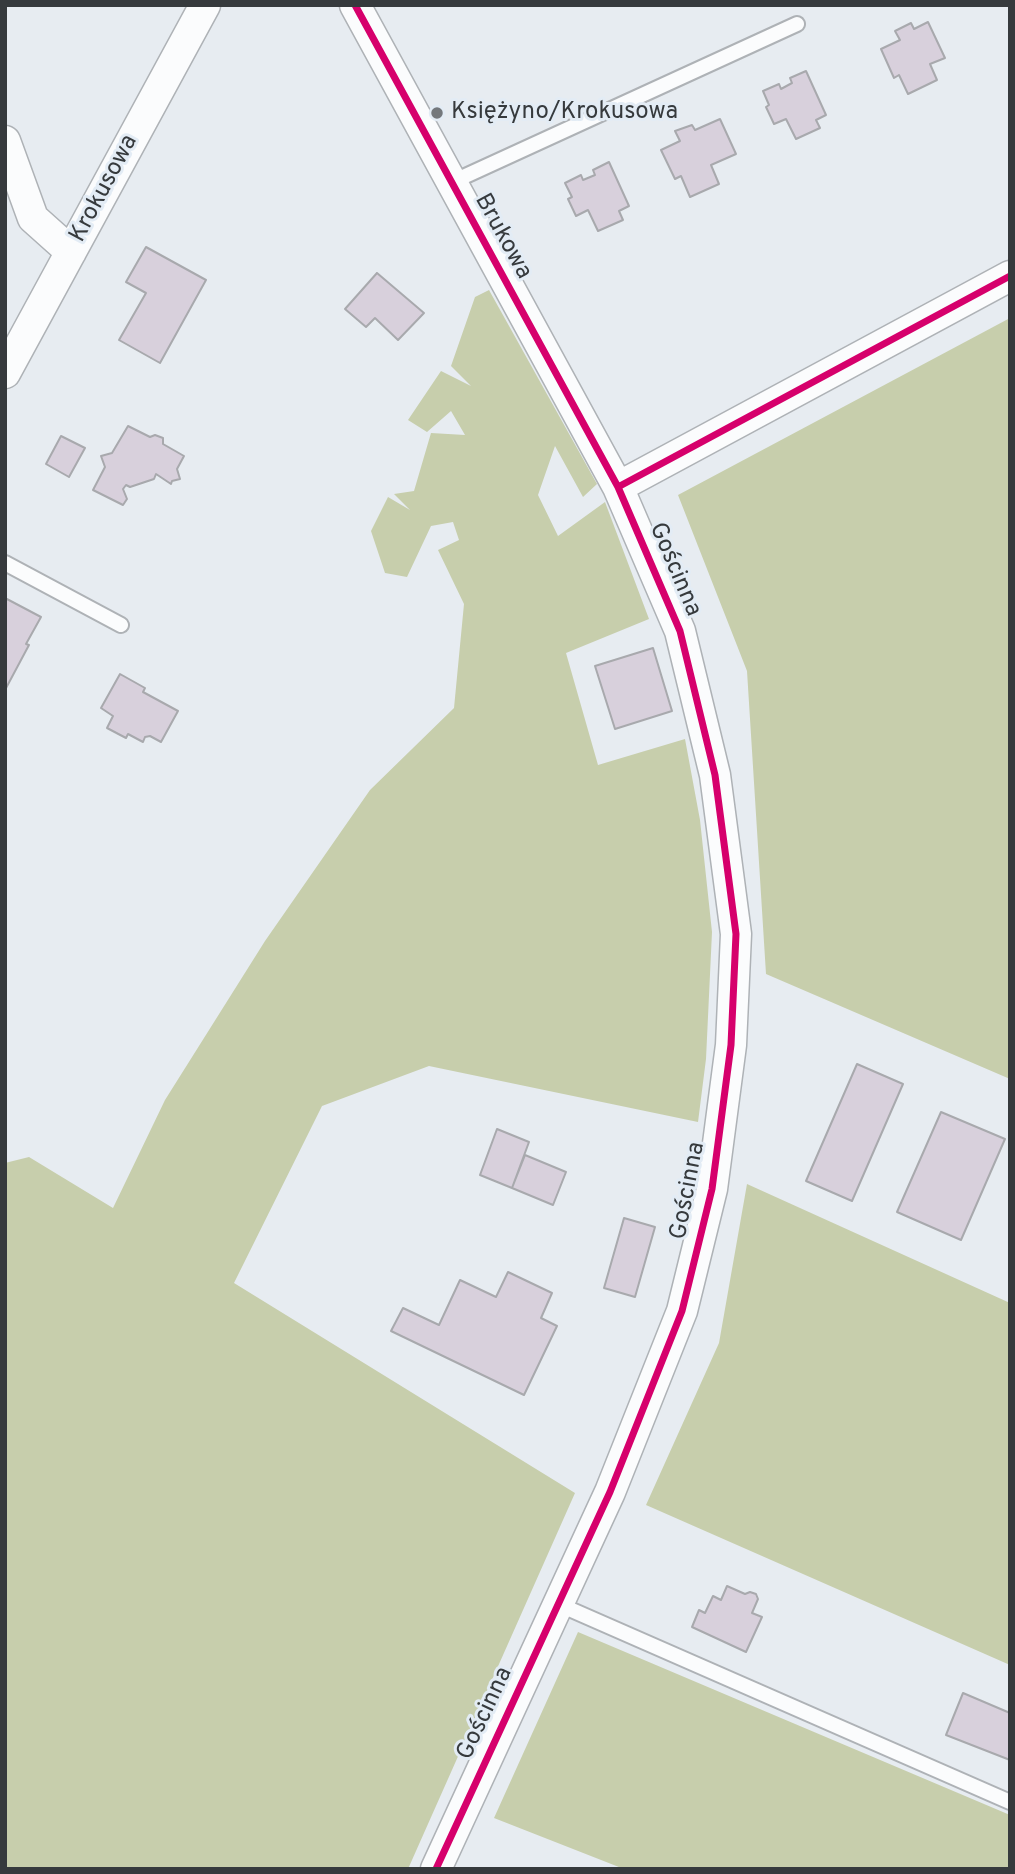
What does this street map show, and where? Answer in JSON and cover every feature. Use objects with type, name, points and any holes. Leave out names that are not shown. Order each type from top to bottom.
[{"type":"street","name":"Krokusowa","points":[[5,373],[205,5]]},
{"type":"street","name":"Brukowa","points":[[355,5],[618,487]]},
{"type":"street","points":[[5,141],[33,218],[71,251]]},
{"type":"street","points":[[618,487],[1010,276]]},
{"type":"street","name":"Gościnna","points":[[436,1869],[610,1492],[682,1311],[712,1189],[731,1045],[736,934],[715,775],[680,631],[618,487]]},
{"type":"lane","points":[[450,183],[797,24]]},
{"type":"lane","points":[[5,562],[121,625]]},
{"type":"lane","points":[[558,1604],[1010,1802]]},
{"type":"green space","points":[[489,290],[597,484],[583,497],[555,446],[538,495],[558,536],[605,502],[649,619],[566,653],[598,765],[685,739],[700,820],[712,932],[706,1059],[698,1122],[429,1066],[322,1106],[234,1283],[575,1493],[408,1869],[5,1869],[5,1163],[29,1157],[113,1208],[165,1100],[265,941],[370,790],[454,708],[464,604],[438,550],[459,540],[453,522],[431,526],[407,577],[385,573],[371,531],[388,497],[410,510],[394,494],[414,491],[431,433],[465,435],[451,411],[427,432],[408,420],[441,371],[471,386],[451,366],[475,297]]},
{"type":"green space","points":[[1010,318],[1010,1079],[766,974],[747,671],[678,495]]},
{"type":"green space","points":[[747,1184],[1010,1303],[1010,1665],[646,1505],[719,1343]]},
{"type":"green space","points":[[578,1632],[1010,1815],[1010,1869],[624,1869],[494,1818]]},
{"type":"building","points":[[928,22],[945,58],[930,64],[937,80],[908,94],[899,75],[894,78],[881,49],[900,40],[895,31],[911,23],[914,29]]},
{"type":"building","points":[[806,71],[826,115],[816,120],[820,128],[796,139],[786,119],[774,124],[766,107],[769,105],[763,91],[779,84],[781,89],[792,83],[790,78]]},
{"type":"building","points":[[720,119],[736,154],[711,165],[719,184],[690,197],[681,176],[675,179],[661,150],[680,141],[675,131],[692,125],[695,130]]},
{"type":"building","points":[[609,162],[629,206],[619,211],[623,220],[598,231],[588,210],[576,216],[568,199],[572,197],[565,183],[581,175],[583,180],[595,175],[593,170]]},
{"type":"building","points":[[146,247],[206,280],[160,363],[119,340],[146,293],[126,282]]},
{"type":"building","points":[[377,273],[424,313],[398,340],[375,318],[366,327],[345,309]]},
{"type":"building","points":[[128,426],[150,437],[155,435],[163,438],[163,444],[184,456],[177,469],[180,479],[172,481],[171,484],[156,474],[154,479],[130,487],[126,485],[123,489],[127,499],[123,505],[93,490],[105,467],[101,456],[112,453]]},
{"type":"building","points":[[61,436],[85,448],[69,477],[46,464]]},
{"type":"building","points":[[5,598],[41,617],[5,690]]},
{"type":"building","points":[[653,648],[672,711],[615,729],[595,666]]},
{"type":"building","points":[[120,674],[145,688],[143,692],[178,711],[161,742],[150,736],[145,737],[143,742],[128,734],[126,738],[107,728],[113,716],[101,708]]},
{"type":"building","points":[[857,1064],[903,1084],[852,1201],[806,1181]]},
{"type":"building","points":[[941,1112],[1005,1139],[961,1240],[897,1212]]},
{"type":"building","points":[[497,1129],[529,1142],[512,1188],[480,1175]]},
{"type":"building","points":[[525,1155],[566,1172],[553,1205],[512,1188]]},
{"type":"building","points":[[624,1218],[655,1227],[635,1297],[604,1288]]},
{"type":"building","points":[[508,1272],[552,1293],[541,1318],[557,1326],[524,1395],[391,1331],[403,1308],[439,1325],[460,1280],[496,1297]]},
{"type":"building","points":[[727,1586],[745,1594],[756,1594],[758,1599],[752,1613],[762,1617],[746,1652],[692,1627],[699,1610],[705,1613],[713,1596],[721,1600]]},
{"type":"building","points":[[963,1693],[1010,1713],[1010,1760],[946,1735]]},
{"type":"cycle path","points":[[355,5],[618,487],[680,631],[715,775],[736,934],[731,1045],[712,1189],[682,1311],[610,1492],[436,1869]]},
{"type":"cycle path","points":[[618,487],[1010,276]]},
{"type":"place","name":"Księżyno/Krokusowa","points":[[437,113]]}]
